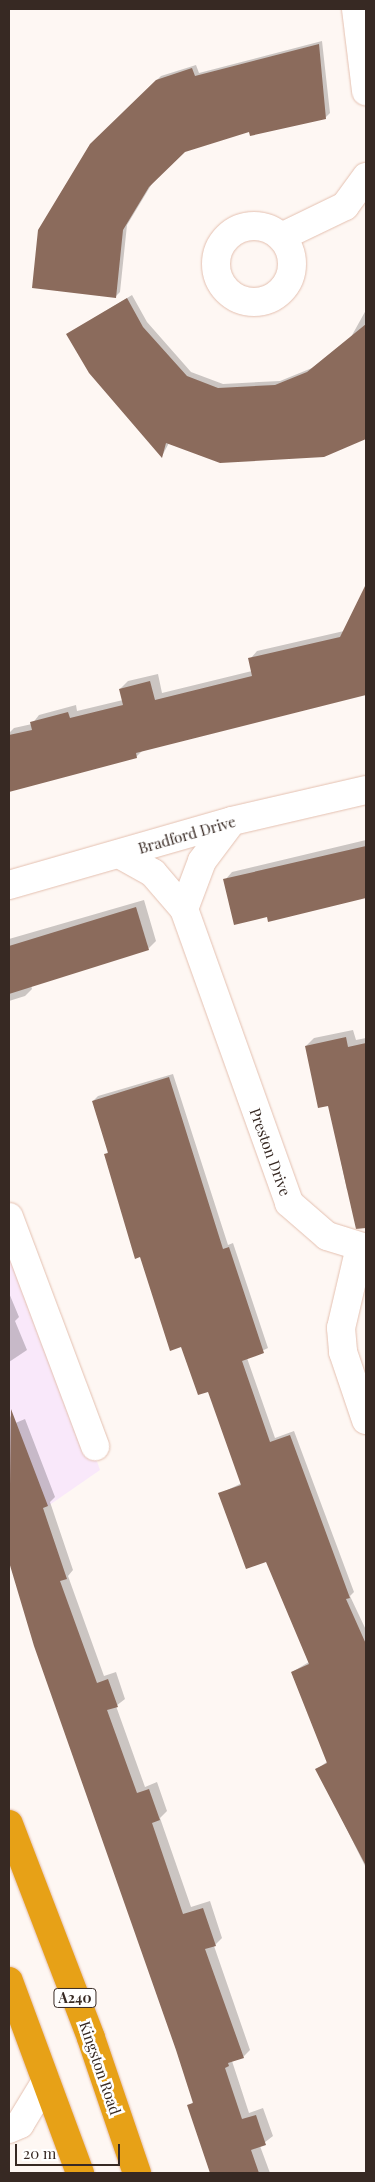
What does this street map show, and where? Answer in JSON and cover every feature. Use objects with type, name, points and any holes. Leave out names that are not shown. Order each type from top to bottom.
[{"type":"highway","name":"Kingston Road","points":[[9,1824],[90,2038],[137,2173]]},
{"type":"highway","points":[[9,1981],[80,2173]]},
{"type":"street","points":[[356,9],[366,91]]},
{"type":"street","points":[[281,238],[345,206],[366,177]]},
{"type":"street","name":"Bradford Drive","points":[[9,885],[232,821],[366,790]]},
{"type":"street","points":[[184,909],[202,861],[232,821]]},
{"type":"street","name":"Preston Drive","points":[[120,854],[153,873],[184,909],[289,1203],[327,1236],[363,1247],[341,1328],[343,1352],[366,1420]]},
{"type":"street","points":[[9,1217],[95,1446]]},
{"type":"street","points":[[9,2129],[20,2124],[46,2081]]},
{"type":"shaded area","points":[[9,1210],[100,1470],[48,1506],[9,1520]]},
{"type":"building","points":[[319,44],[326,119],[250,136],[249,132],[185,152],[149,187],[123,230],[116,298],[32,288],[38,230],[90,144],[156,80],[192,68],[195,76]]},
{"type":"building","points":[[127,298],[143,327],[187,376],[218,388],[275,385],[307,372],[366,324],[366,439],[324,457],[220,463],[166,443],[162,458],[89,373],[66,334]]},
{"type":"building","points":[[366,584],[366,695],[136,753],[137,758],[9,792],[9,735],[32,730],[30,722],[68,712],[70,718],[123,705],[119,689],[150,681],[155,700],[252,676],[248,658],[340,637]]},
{"type":"building","points":[[366,846],[366,898],[268,922],[267,917],[234,925],[223,879]]},
{"type":"building","points":[[136,907],[149,950],[9,994],[9,946]]},
{"type":"building","points":[[346,1037],[348,1047],[366,1043],[366,1228],[356,1229],[328,1106],[318,1108],[305,1046]]},
{"type":"building","points":[[169,1077],[223,1249],[229,1247],[264,1353],[242,1361],[270,1442],[290,1435],[350,1598],[346,1599],[366,1644],[366,1866],[315,1769],[327,1763],[291,1672],[309,1664],[266,1562],[246,1569],[218,1493],[241,1485],[208,1392],[198,1395],[181,1347],[170,1351],[140,1257],[135,1259],[104,1154],[108,1153],[92,1101]]},
{"type":"building","points":[[11,1409],[48,1506],[43,1508],[67,1579],[60,1581],[97,1683],[108,1679],[118,1707],[107,1710],[137,1793],[149,1789],[160,1820],[152,1823],[183,1914],[203,1908],[216,1946],[205,1949],[244,2058],[228,2063],[229,2066],[225,2068],[242,2119],[256,2115],[266,2145],[251,2150],[259,2173],[210,2173],[187,2105],[193,2103],[176,2050],[34,1646],[9,1562]]}]
